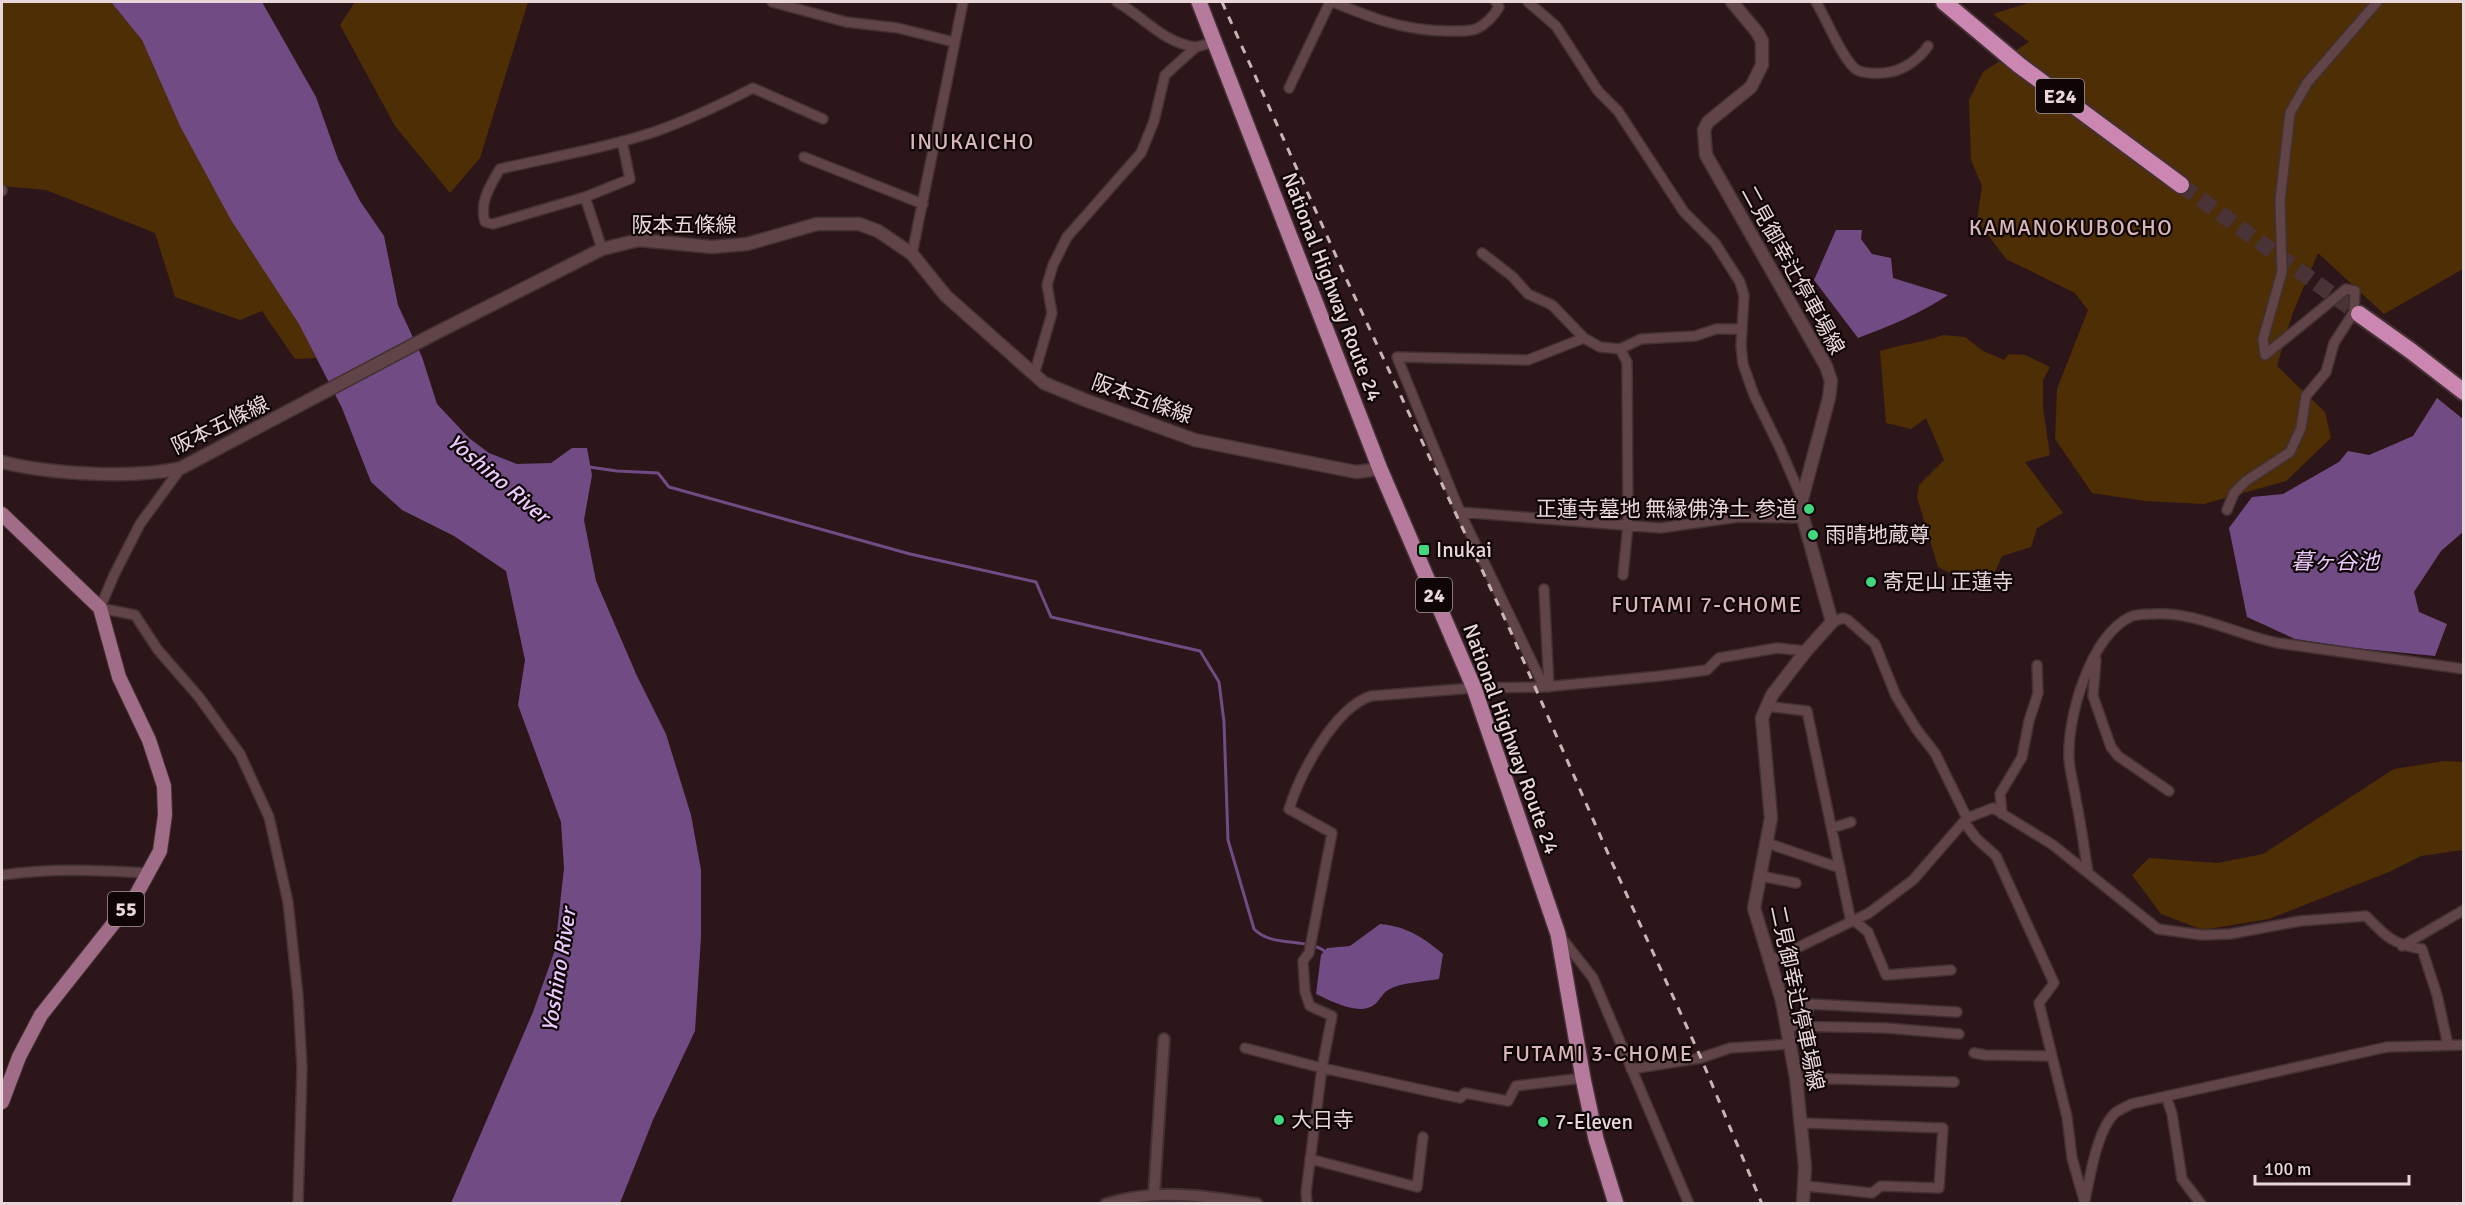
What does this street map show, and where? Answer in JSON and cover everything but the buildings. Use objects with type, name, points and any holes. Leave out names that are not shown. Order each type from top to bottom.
[{"type":"highway","name":"National Highway Route 24","points":[[1200,2],[1380,469],[1474,688],[1558,934],[1596,1139],[1616,1203]]},
{"type":"highway","name":"E24","points":[[1944,2],[2019,65],[2181,185]]},
{"type":"highway","points":[[2359,314],[2463,392]]},
{"type":"main road","name":"二見御幸辻停車場線","points":[[1732,2],[1762,41],[1762,65],[1751,87],[1708,122],[1704,130],[1706,154],[1826,366],[1831,381],[1820,438],[1802,499],[1803,518],[1832,622],[1806,651],[1766,706],[1762,728],[1771,818],[1754,908],[1770,961],[1796,1078],[1802,1123],[1806,1186],[1803,1203]]},
{"type":"main road","name":"阪本五條線","points":[[2,462],[65,472],[146,473],[181,468],[434,334],[602,249],[639,240],[712,247],[747,244],[817,224],[859,224],[878,231],[912,254],[946,296],[1044,383],[1195,440],[1356,472],[1380,469]]},
{"type":"main road","points":[[2,514],[100,608]]},
{"type":"main road","name":"55","points":[[2,1102],[19,1057],[41,1015],[136,895],[160,851],[165,815],[165,786],[149,740],[118,677],[100,608]]},
{"type":"street","points":[[772,2],[846,22],[898,28],[954,42]]},
{"type":"street","points":[[912,254],[963,2]]},
{"type":"street","points":[[1117,2],[1135,11],[1166,38],[1182,45],[1196,46],[1215,42]]},
{"type":"street","points":[[1289,88],[1331,2],[1379,21],[1424,31],[1467,31],[1478,28],[1493,16],[1499,7],[1496,2]]},
{"type":"street","points":[[1528,2],[1557,26],[1598,91],[1618,111],[1684,212],[1715,243],[1740,282],[1744,296],[1741,329],[1743,364],[1754,395],[1802,499]]},
{"type":"street","points":[[1816,2],[1827,18],[1846,59],[1857,70],[1881,74],[1898,71],[1923,53],[1928,46]]},
{"type":"street","points":[[2227,510],[2234,493],[2246,481],[2290,452],[2301,428],[2306,396],[2326,372],[2334,343],[2354,312],[2355,291],[2346,289],[2265,355],[2263,339],[2282,272],[2280,201],[2290,113],[2307,83],[2377,2]]},
{"type":"street","points":[[1034,375],[1052,313],[1047,285],[1053,265],[1067,237],[1141,153],[1154,121],[1165,75],[1196,46]]},
{"type":"street","points":[[622,141],[630,179],[585,197],[493,224],[485,222],[482,211],[486,194],[500,169],[622,141],[689,118],[753,88],[823,119]]},
{"type":"street","points":[[804,157],[923,204]]},
{"type":"street","points":[[585,197],[602,249]]},
{"type":"street","points":[[1482,254],[1513,276],[1528,294],[1552,305],[1584,338],[1600,347],[1620,349],[1641,339],[1695,336],[1716,329],[1741,329]]},
{"type":"street","points":[[1547,687],[1460,512],[1397,357],[1528,360],[1584,338]]},
{"type":"street","points":[[1620,349],[1627,362],[1628,525],[1623,575]]},
{"type":"street","points":[[181,468],[140,524],[100,608],[135,615],[158,650],[199,697],[240,754],[269,817],[288,903],[298,996],[302,1068],[298,1203]]},
{"type":"street","points":[[1460,512],[1660,528],[1738,517],[1803,518]]},
{"type":"street","points":[[1544,589],[1547,687]]},
{"type":"street","points":[[2088,872],[2069,759],[2071,729],[2081,687],[2097,652],[2109,635],[2131,616],[2156,614],[2202,620],[2254,638],[2278,643],[2463,669]]},
{"type":"street","points":[[1832,622],[1843,618],[1848,620],[1875,644],[1896,696],[1917,730],[1935,753],[1965,820],[1976,838],[1996,856],[2054,983],[2038,1003],[2067,1117],[2072,1158],[2084,1203]]},
{"type":"street","points":[[1307,1203],[1306,1192],[1322,1068],[1332,1016],[1310,1006],[1307,999],[1303,961],[1309,952],[1312,940],[1332,833],[1289,809],[1312,754],[1333,727],[1361,699],[1391,694],[1474,688],[1547,687],[1707,670],[1719,658],[1777,648],[1806,651]]},
{"type":"street","points":[[2097,652],[2092,696],[2111,747],[2118,756],[2169,791]]},
{"type":"street","points":[[2002,814],[2000,794],[2022,757],[2029,721],[2038,693],[2037,665]]},
{"type":"street","points":[[1766,706],[1807,711],[1850,917],[1868,932],[1886,975],[1951,970]]},
{"type":"street","points":[[1770,961],[1856,921],[1913,880],[1965,820],[1993,808],[2053,845],[2158,929],[2202,935],[2230,934],[2300,921],[2366,916],[2384,935],[2402,946],[2422,949],[2437,995],[2448,1045]]},
{"type":"street","points":[[1832,828],[1851,822]]},
{"type":"street","points":[[1767,843],[1840,868]]},
{"type":"street","points":[[2,875],[37,870],[72,869],[145,873],[136,895]]},
{"type":"street","points":[[1761,876],[1796,883]]},
{"type":"street","points":[[2402,946],[2463,910]]},
{"type":"street","points":[[1558,934],[1593,978],[1689,1203]]},
{"type":"street","points":[[1804,1026],[1810,1004],[1957,1012]]},
{"type":"street","points":[[1786,1026],[1886,1028],[1959,1034]]},
{"type":"street","points":[[1154,1194],[1164,1039]]},
{"type":"street","points":[[1631,1069],[1701,1059],[1730,1048],[1790,1044]]},
{"type":"street","points":[[2084,1203],[2094,1159],[2104,1130],[2114,1114],[2131,1104],[2387,1047],[2463,1045]]},
{"type":"street","points":[[1245,1048],[1322,1068],[1461,1098],[1465,1093],[1508,1101],[1516,1086],[1583,1078]]},
{"type":"street","points":[[1974,1053],[2051,1056]]},
{"type":"street","points":[[1796,1078],[1954,1082]]},
{"type":"street","points":[[2166,1096],[2172,1114],[2182,1179],[2201,1203]]},
{"type":"street","points":[[1802,1123],[1943,1128],[1939,1188],[1881,1186],[1872,1192],[1806,1186]]},
{"type":"street","points":[[1310,1159],[1417,1187],[1423,1137]]},
{"type":"street","points":[[1106,1203],[1127,1197],[1154,1194],[1193,1194],[1257,1203]]},
{"type":"shaded area","points":[[2,2],[111,2],[142,40],[180,126],[299,323],[316,358],[295,359],[262,311],[240,320],[175,297],[155,233],[46,190],[2,186]]},
{"type":"shaded area","points":[[355,2],[528,2],[480,158],[450,193],[395,126],[340,25]]},
{"type":"shaded area","points":[[2031,2],[2463,2],[2463,269],[2384,314],[2318,253],[2292,315],[2277,366],[2325,412],[2331,438],[2286,481],[2204,504],[2145,501],[2092,493],[2055,439],[2057,389],[2088,310],[2075,293],[2006,259],[1977,220],[1982,186],[1971,160],[1969,100],[1983,72],[2029,42],[1993,14]]},
{"type":"shaded area","points":[[1943,335],[1965,337],[1983,351],[2004,360],[2009,354],[2025,355],[2050,367],[2043,380],[2043,408],[2050,455],[2025,462],[2063,513],[2037,528],[2031,547],[2002,556],[1995,572],[1972,571],[1954,575],[1938,567],[1917,497],[1919,485],[1944,460],[1926,418],[1911,429],[1886,423],[1880,351]]},
{"type":"shaded area","points":[[2444,761],[2463,762],[2463,850],[2421,856],[2389,872],[2269,919],[2203,930],[2161,914],[2132,875],[2149,858],[2217,863],[2263,854],[2394,769]]},
{"type":"water","name":"Yoshino River","points":[[111,2],[262,2],[316,97],[338,159],[360,201],[384,236],[398,305],[422,357],[437,404],[469,438],[489,453],[517,464],[551,463],[572,448],[587,448],[592,475],[584,520],[596,581],[637,676],[666,734],[691,815],[701,870],[701,937],[695,1031],[653,1120],[620,1203],[451,1203],[533,1012],[555,950],[564,868],[561,822],[518,705],[525,660],[506,571],[454,536],[402,510],[371,482],[342,408],[299,324],[231,220],[180,126],[142,40]]},
{"type":"water","points":[[1836,230],[1862,230],[1861,239],[1872,254],[1891,258],[1893,278],[1948,295],[1915,314],[1858,338],[1814,280]]},
{"type":"water","name":"暮ヶ谷池","points":[[2437,398],[2463,419],[2464,531],[2441,551],[2414,592],[2419,612],[2447,624],[2435,656],[2295,639],[2247,617],[2229,528],[2252,497],[2283,494],[2339,462],[2348,451],[2369,455],[2413,436]]},
{"type":"water","points":[[1380,924],[1398,927],[1414,934],[1443,954],[1439,979],[1394,987],[1375,1004],[1362,1009],[1345,1007],[1316,994],[1321,955],[1327,948],[1350,946]]},
{"type":"waterway","points":[[589,467],[658,473],[669,487],[910,554],[1036,582],[1051,617],[1200,651],[1219,682],[1224,722],[1228,840],[1254,929],[1261,935],[1279,941],[1318,947],[1326,952]]},
{"type":"tunnel","points":[[2181,185],[2359,314]]},
{"type":"railway","points":[[1222,2],[1345,276],[1510,630],[1701,1058],[1762,1204]]},
{"type":"place","name":"正蓮寺墓地 無縁佛浄土 参道","points":[[1809,509]]},
{"type":"place","name":"雨晴地蔵尊","points":[[1813,535]]},
{"type":"place","name":"Inukai","points":[[1424,550]]},
{"type":"place","name":"寄足山 正蓮寺","points":[[1871,582]]},
{"type":"place","name":"大日寺","points":[[1279,1120]]},
{"type":"place","name":"7-Eleven","points":[[1543,1122]]},
{"type":"district","name":"INUKAICHO","points":[[972,141]]},
{"type":"district","name":"KAMANOKUBOCHO","points":[[2071,227]]},
{"type":"district","name":"FUTAMI 7-CHOME","points":[[1707,604]]},
{"type":"district","name":"FUTAMI 3-CHOME","points":[[1598,1053]]}]
